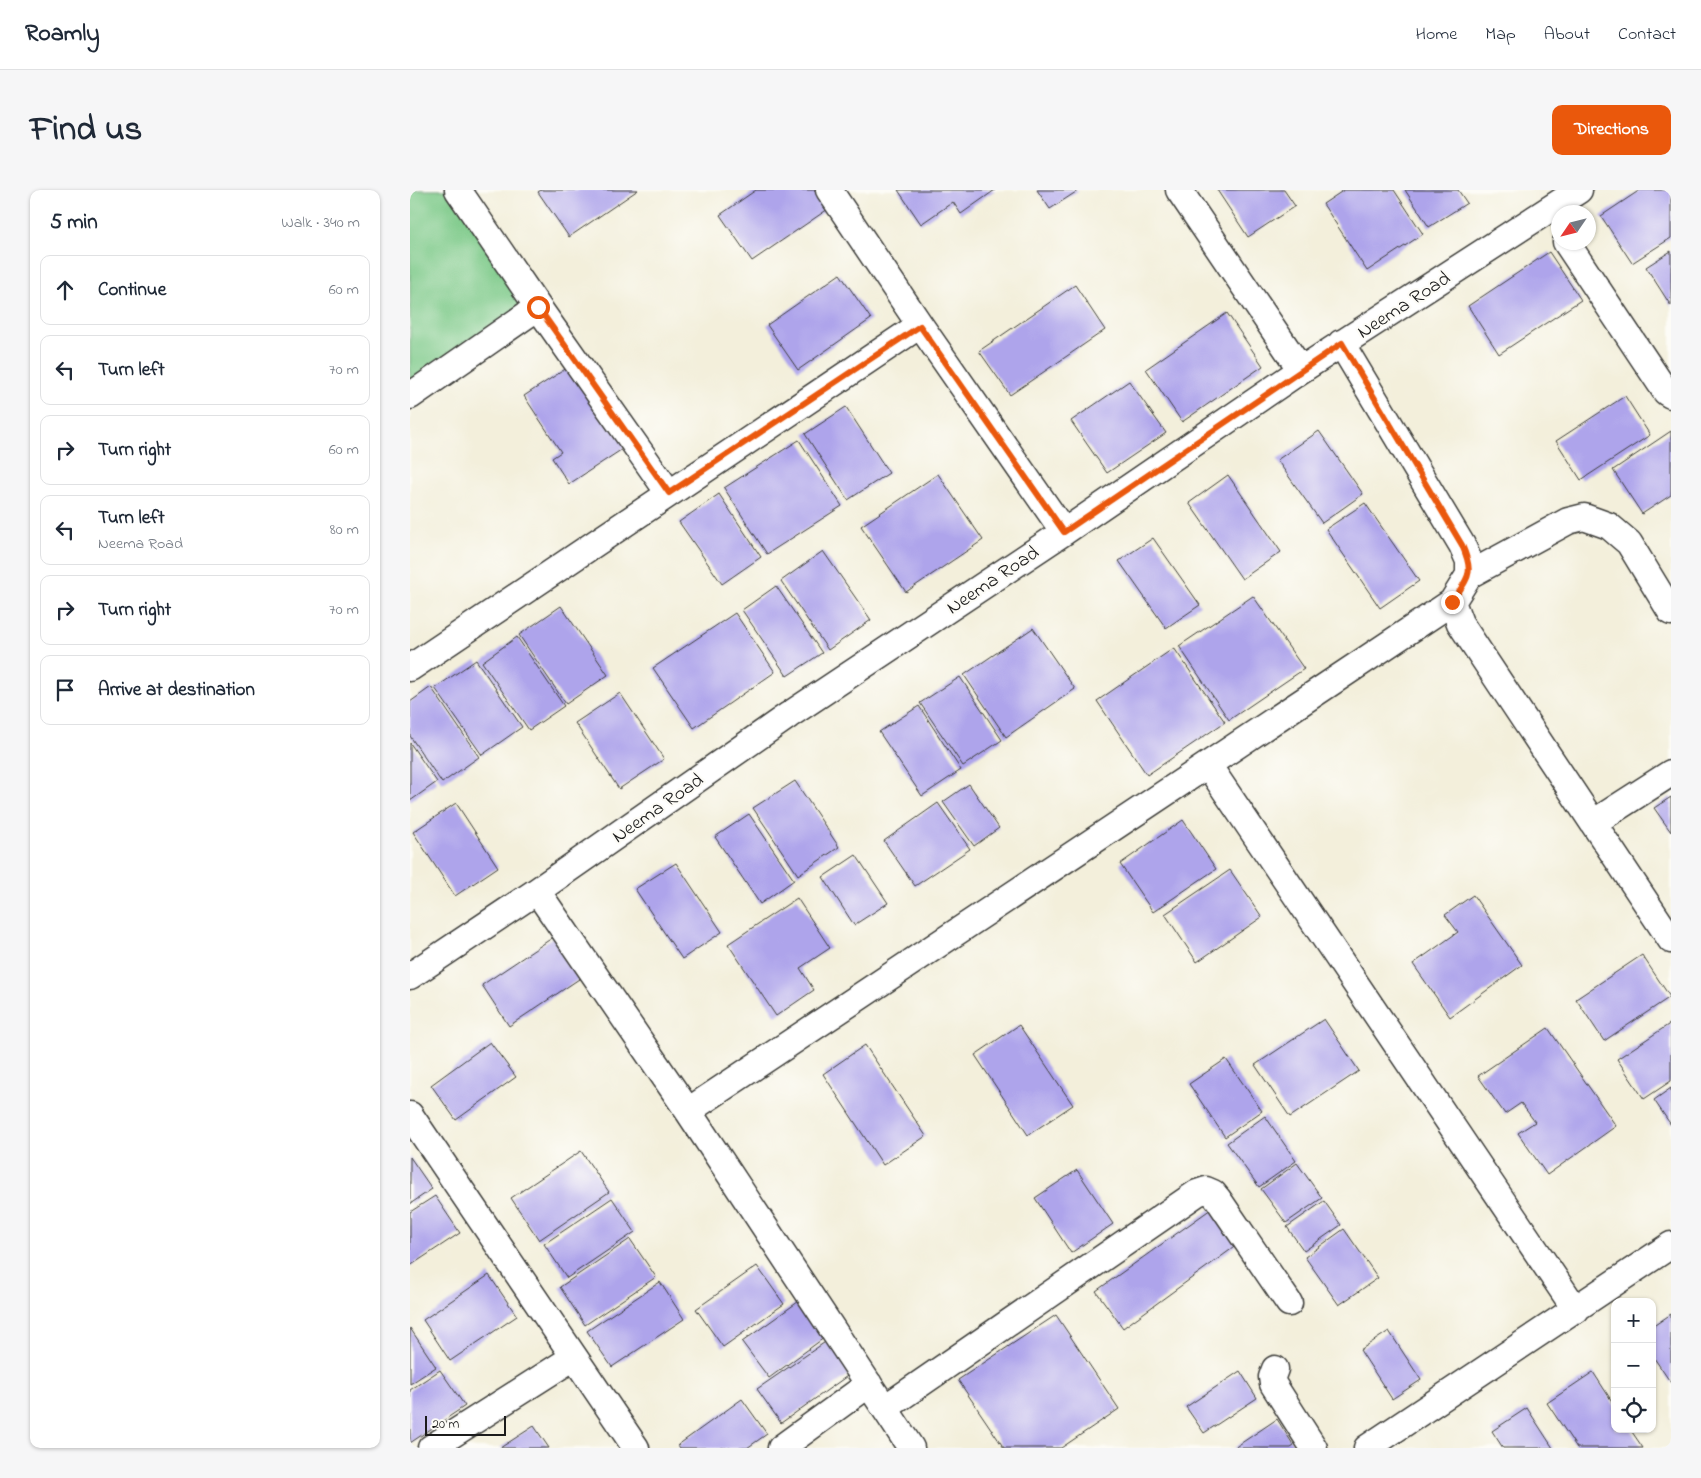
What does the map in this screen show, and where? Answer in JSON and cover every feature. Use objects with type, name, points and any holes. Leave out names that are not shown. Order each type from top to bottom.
[{"type":"street","points":[[458,190],[669,493]]},
{"type":"street","points":[[829,190],[920,326],[1064,532]]},
{"type":"street","points":[[1179,190],[1300,370]]},
{"type":"street","name":"Neema Road","points":[[1566,205],[1579,190]]},
{"type":"street","name":"Neema Road","points":[[410,976],[537,891],[789,715],[1064,532],[1300,370],[1342,343],[1551,222]]},
{"type":"street","points":[[1571,250],[1666,392],[1671,395]]},
{"type":"street","points":[[410,396],[538,307]]},
{"type":"street","points":[[410,668],[920,326]]},
{"type":"street","points":[[1342,343],[1462,545],[1469,561],[1469,575]]},
{"type":"street","points":[[688,1111],[1452,602],[1469,575],[1568,521],[1584,517],[1609,526],[1629,543],[1671,612]]},
{"type":"street","points":[[1452,602],[1460,623],[1671,940]]},
{"type":"street","points":[[1208,765],[1576,1310]]},
{"type":"street","points":[[1593,823],[1671,773]]},
{"type":"street","points":[[537,891],[688,1111],[911,1448]]},
{"type":"street","points":[[410,1115],[636,1448]]},
{"type":"street","points":[[885,1408],[1197,1193],[1206,1190],[1213,1193],[1218,1199],[1289,1303]]},
{"type":"street","points":[[1367,1448],[1671,1245]]},
{"type":"street","points":[[431,1448],[574,1357]]},
{"type":"street","points":[[1275,1369],[1272,1377],[1273,1384],[1314,1448]]},
{"type":"street","points":[[781,1448],[869,1384]]},
{"type":"green space","points":[[410,190],[450,190],[531,311],[410,392]]},
{"type":"building","points":[[541,190],[638,190],[569,237],[538,192]]},
{"type":"building","points":[[756,190],[820,190],[831,207],[752,261],[720,215]]},
{"type":"building","points":[[898,190],[995,190],[961,214],[953,202],[921,224]]},
{"type":"building","points":[[1037,190],[1079,190],[1050,209]]},
{"type":"building","points":[[1217,190],[1284,190],[1295,206],[1248,237]]},
{"type":"building","points":[[1344,190],[1394,190],[1423,234],[1367,271],[1323,204]]},
{"type":"building","points":[[1405,190],[1458,190],[1467,203],[1429,227]]},
{"type":"building","points":[[1640,190],[1671,190],[1671,238],[1632,263],[1601,216]]},
{"type":"building","points":[[1671,251],[1671,306],[1646,267]]},
{"type":"building","points":[[1549,252],[1581,300],[1499,354],[1468,306]]},
{"type":"building","points":[[840,274],[871,319],[798,370],[767,325]]},
{"type":"building","points":[[1075,285],[1105,330],[1010,395],[979,351]]},
{"type":"building","points":[[1227,313],[1263,366],[1182,422],[1146,369]]},
{"type":"building","points":[[573,364],[627,446],[569,484],[552,458],[561,452],[524,396]]},
{"type":"building","points":[[1129,381],[1166,433],[1107,473],[1071,421]]},
{"type":"building","points":[[1625,396],[1650,435],[1581,480],[1556,441]]},
{"type":"building","points":[[846,407],[889,473],[848,500],[805,434]]},
{"type":"building","points":[[1319,431],[1363,494],[1322,523],[1277,460]]},
{"type":"building","points":[[1671,431],[1671,495],[1642,514],[1613,470]]},
{"type":"building","points":[[799,440],[842,506],[767,554],[724,488]]},
{"type":"building","points":[[938,474],[983,540],[906,592],[861,526]]},
{"type":"building","points":[[1228,475],[1281,552],[1242,579],[1189,503]]},
{"type":"building","points":[[719,494],[761,557],[722,584],[679,522]]},
{"type":"building","points":[[1365,503],[1419,581],[1380,608],[1326,529]]},
{"type":"building","points":[[1153,538],[1200,605],[1166,628],[1119,561]]},
{"type":"building","points":[[823,551],[871,620],[828,650],[781,581]]},
{"type":"building","points":[[776,586],[822,653],[787,676],[742,610]]},
{"type":"building","points":[[1253,596],[1304,669],[1229,720],[1179,646]]},
{"type":"building","points":[[561,606],[608,675],[566,704],[519,635]]},
{"type":"building","points":[[735,613],[775,672],[694,728],[653,668]]},
{"type":"building","points":[[1033,628],[1075,689],[1006,737],[964,675]]},
{"type":"building","points":[[517,637],[564,706],[529,730],[482,662]]},
{"type":"building","points":[[1174,648],[1225,722],[1147,775],[1097,701]]},
{"type":"building","points":[[476,660],[522,727],[482,755],[435,688]]},
{"type":"building","points":[[960,677],[1002,740],[963,766],[920,703]]},
{"type":"building","points":[[431,687],[479,757],[442,783],[410,736],[410,702]]},
{"type":"building","points":[[620,693],[664,759],[619,789],[575,723]]},
{"type":"building","points":[[919,706],[961,770],[922,796],[879,732]]},
{"type":"building","points":[[410,743],[437,782],[410,801]]},
{"type":"building","points":[[795,781],[839,847],[798,875],[753,808]]},
{"type":"building","points":[[969,784],[999,828],[974,846],[943,802]]},
{"type":"building","points":[[1671,797],[1671,832],[1654,808]]},
{"type":"building","points":[[456,803],[498,867],[455,896],[413,832]]},
{"type":"building","points":[[938,803],[970,849],[915,886],[884,841]]},
{"type":"building","points":[[749,814],[794,880],[760,904],[715,837]]},
{"type":"building","points":[[1183,820],[1216,869],[1153,912],[1120,864]]},
{"type":"building","points":[[856,855],[888,903],[854,925],[823,877]]},
{"type":"building","points":[[676,863],[722,932],[682,959],[635,889]]},
{"type":"building","points":[[1230,870],[1262,917],[1197,962],[1165,914]]},
{"type":"building","points":[[1473,895],[1522,965],[1450,1017],[1413,964],[1458,932],[1445,915]]},
{"type":"building","points":[[797,898],[830,948],[800,968],[814,990],[776,1016],[728,944]]},
{"type":"building","points":[[558,934],[585,975],[509,1026],[482,985]]},
{"type":"building","points":[[1642,955],[1670,997],[1604,1041],[1576,999]]},
{"type":"building","points":[[1324,1019],[1359,1071],[1290,1117],[1255,1065]]},
{"type":"building","points":[[1671,1023],[1671,1081],[1644,1099],[1617,1059]]},
{"type":"building","points":[[1019,1025],[1073,1105],[1028,1135],[975,1055]]},
{"type":"building","points":[[1548,1028],[1616,1126],[1547,1175],[1518,1133],[1535,1122],[1521,1103],[1505,1114],[1478,1076]]},
{"type":"building","points":[[490,1042],[516,1077],[456,1120],[431,1085]]},
{"type":"building","points":[[865,1045],[926,1136],[883,1165],[823,1074]]},
{"type":"building","points":[[1226,1059],[1262,1111],[1225,1137],[1189,1084]]},
{"type":"building","points":[[1671,1088],[1671,1125],[1654,1100]]},
{"type":"building","points":[[1265,1116],[1296,1161],[1259,1187],[1227,1143]]},
{"type":"building","points":[[581,1151],[609,1192],[539,1240],[511,1198]]},
{"type":"building","points":[[410,1157],[432,1189],[410,1204]]},
{"type":"building","points":[[1297,1163],[1322,1198],[1286,1223],[1261,1189]]},
{"type":"building","points":[[1077,1170],[1113,1224],[1071,1253],[1035,1198]]},
{"type":"building","points":[[435,1196],[460,1233],[410,1266],[410,1212]]},
{"type":"building","points":[[612,1198],[635,1232],[567,1278],[544,1244]]},
{"type":"building","points":[[1324,1201],[1341,1225],[1304,1251],[1287,1227]]},
{"type":"building","points":[[1211,1209],[1237,1245],[1123,1328],[1096,1291]]},
{"type":"building","points":[[1344,1229],[1378,1278],[1339,1305],[1305,1257]]},
{"type":"building","points":[[630,1239],[656,1277],[585,1325],[560,1287]]},
{"type":"building","points":[[757,1266],[784,1304],[723,1347],[696,1309]]},
{"type":"building","points":[[489,1275],[517,1316],[450,1361],[423,1320]]},
{"type":"building","points":[[660,1282],[684,1319],[612,1367],[587,1331]]},
{"type":"building","points":[[802,1299],[828,1335],[769,1378],[742,1342]]},
{"type":"building","points":[[1671,1314],[1671,1383],[1656,1361],[1656,1324]]},
{"type":"building","points":[[1056,1315],[1119,1409],[1061,1448],[1004,1448],[958,1380]]},
{"type":"building","points":[[410,1328],[436,1367],[410,1384]]},
{"type":"building","points":[[1389,1331],[1421,1380],[1392,1399],[1360,1350]]},
{"type":"building","points":[[834,1336],[857,1369],[781,1423],[757,1389]]},
{"type":"building","points":[[440,1370],[465,1406],[410,1443],[410,1390]]},
{"type":"building","points":[[1240,1371],[1257,1398],[1204,1433],[1186,1407]]},
{"type":"building","points":[[1593,1372],[1611,1400],[1611,1433],[1633,1433],[1643,1448],[1577,1448],[1547,1403]]},
{"type":"building","points":[[742,1399],[767,1434],[747,1448],[680,1448],[678,1445]]},
{"type":"building","points":[[1527,1408],[1553,1448],[1503,1448],[1492,1431]]},
{"type":"building","points":[[1277,1419],[1294,1446],[1291,1448],[1234,1448]]},
{"type":"building","points":[[534,1426],[549,1448],[500,1448]]},
{"type":"route","points":[[538,307],[669,493],[920,326],[1064,532],[1342,343],[1462,545],[1469,561],[1469,575],[1452,602]]}]
